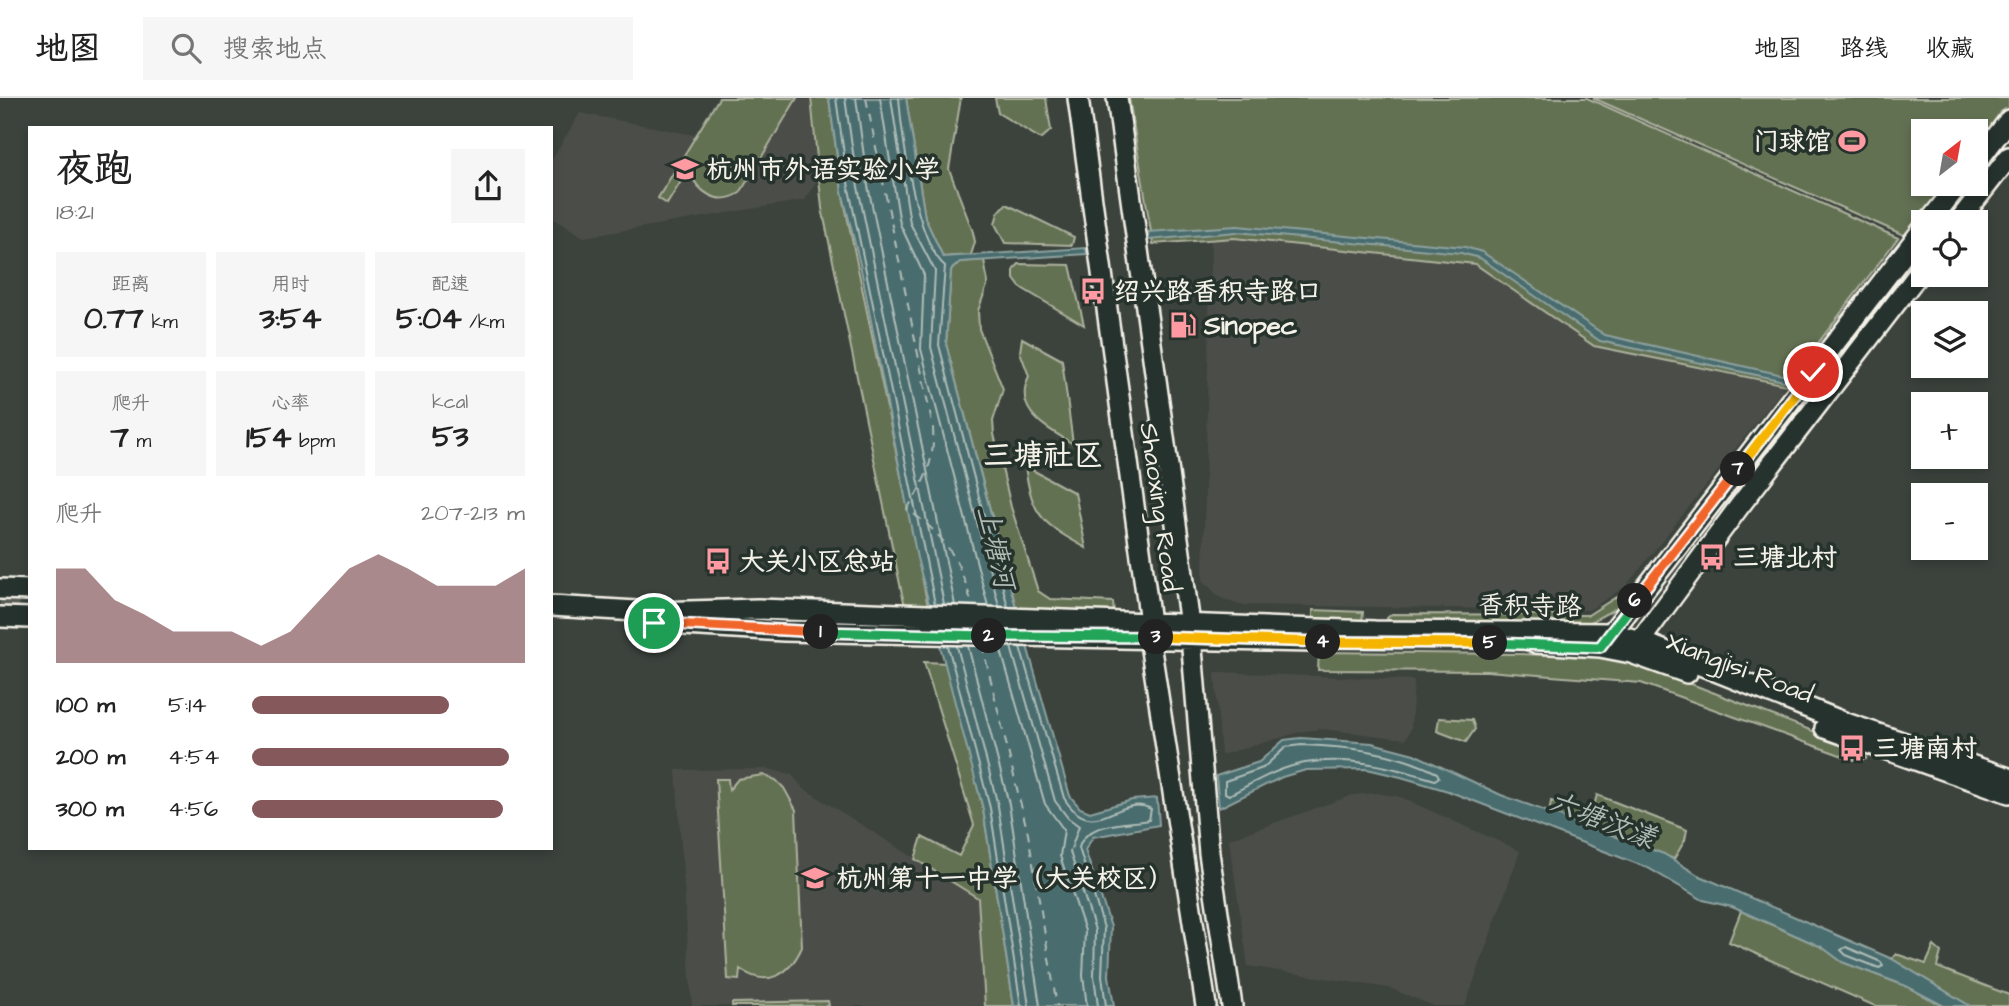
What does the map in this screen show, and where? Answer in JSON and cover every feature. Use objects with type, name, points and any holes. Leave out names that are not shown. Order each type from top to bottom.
[{"type":"main road","name":"Shaoxing Road","points":[[1078,98],[1149,630],[1206,1006]]},
{"type":"main road","name":"Shaoxing Road","points":[[1117,98],[1191,632],[1209,853],[1232,1006]]},
{"type":"main road","points":[[1988,147],[2009,120]]},
{"type":"main road","points":[[1967,210],[2009,157]]},
{"type":"main road","points":[[1938,210],[1950,196]]},
{"type":"main road","points":[[1606,640],[1911,245]]},
{"type":"main road","points":[[1911,284],[1635,647],[2009,778]]},
{"type":"main road","points":[[0,589],[28,590]]},
{"type":"main road","points":[[553,606],[654,612],[758,609],[863,612],[1058,629]]},
{"type":"main road","points":[[0,617],[28,618]]},
{"type":"main road","points":[[553,619],[863,633],[1058,629]]},
{"type":"main road","name":"Xiangjisi Road","points":[[1058,629],[1524,643],[1606,640],[1635,647],[1857,742],[2009,793]]},
{"type":"shaded area","name":"杭州市外语实验小学","points":[[717,98],[809,98],[819,177],[805,200],[584,237],[553,218],[553,158],[580,113],[694,135]]},
{"type":"shaded area","points":[[1234,238],[1475,264],[1594,346],[1786,385],[1626,586],[1589,610],[1239,605],[1219,597],[1203,580],[1211,239]]},
{"type":"shaded area","points":[[1215,672],[1414,680],[1411,728],[1406,739],[1323,729],[1303,731],[1221,755]]},
{"type":"shaded area","name":"杭州第十一中学（大关校区）","points":[[768,769],[792,775],[803,788],[978,898],[985,1006],[692,1006],[676,770]]},
{"type":"shaded area","points":[[1377,793],[1400,797],[1520,851],[1465,1006],[1434,1006],[1389,988],[1248,966],[1229,839],[1353,795]]},
{"type":"green space","points":[[719,98],[797,98],[740,193],[724,198],[709,195],[697,185],[688,170],[667,204],[658,198]]},
{"type":"green space","points":[[811,98],[829,98],[842,191],[928,606],[905,605],[902,594],[822,208]]},
{"type":"green space","points":[[906,98],[961,98],[949,169],[973,232],[975,242],[971,255],[943,257],[925,218]]},
{"type":"green space","points":[[995,98],[1046,98],[1051,130],[1041,139],[998,113]]},
{"type":"green space","points":[[1129,98],[1587,98],[1898,238],[1786,385],[1594,346],[1475,264],[1234,238],[1153,244]]},
{"type":"green space","points":[[1593,98],[2009,98],[2009,120],[1988,147],[1988,119],[1911,119],[1911,196],[1950,196],[1939,210],[1911,210],[1911,238]]},
{"type":"green space","points":[[1006,204],[1074,237],[1072,245],[1005,243],[995,224],[998,213]]},
{"type":"green space","points":[[984,260],[988,283],[978,311],[979,329],[1003,389],[993,421],[994,434],[1011,507],[1038,591],[1050,599],[1113,602],[1114,614],[1017,611],[946,344],[951,270],[960,262]]},
{"type":"green space","points":[[1019,264],[1070,265],[1084,325],[1020,287],[1014,279],[1014,269]]},
{"type":"green space","points":[[1022,338],[1062,360],[1073,444],[1035,418],[1029,409],[1025,400],[1025,389],[1029,376],[1020,352]]},
{"type":"green space","points":[[1025,466],[1075,493],[1086,548],[1059,532],[1042,517],[1031,497]]},
{"type":"green space","points":[[1616,597],[1621,598],[1622,605],[1587,624],[1390,624],[1387,618],[1392,614],[1588,615]]},
{"type":"green space","points":[[1313,610],[1363,612],[1362,622],[1313,620]]},
{"type":"green space","points":[[1319,652],[1591,655],[1637,663],[1867,752],[1866,759],[1854,760],[1641,683],[1487,671],[1318,670]]},
{"type":"green space","points":[[924,662],[946,663],[951,679],[983,809],[1014,1006],[985,1006],[978,898],[915,859],[922,837],[959,856],[974,825]]},
{"type":"green space","points":[[1439,718],[1472,720],[1475,729],[1466,742],[1437,731]]},
{"type":"green space","points":[[763,775],[776,780],[784,788],[796,810],[802,947],[791,965],[777,976],[760,978],[740,969],[739,980],[728,979],[716,779],[728,779],[729,790],[738,779]]},
{"type":"green space","points":[[1597,795],[1687,830],[1685,840],[1674,859],[1549,814],[1551,801],[1592,812]]},
{"type":"green space","points":[[1741,911],[1822,947],[1843,962],[1906,986],[1944,1006],[1875,1006],[1729,942]]},
{"type":"green space","points":[[1934,946],[1941,952],[1937,967],[2009,995],[2009,1006],[1970,1006],[1892,959],[1896,954],[1926,964]]},
{"type":"green space","points":[[828,1001],[829,1006],[732,1006],[732,1003]]},
{"type":"water","name":"上塘河","points":[[829,98],[906,98],[925,218],[943,257],[1086,248],[1087,254],[960,262],[951,270],[946,344],[1013,597],[1070,796],[1080,808],[1090,812],[1132,800],[1157,798],[1159,825],[1093,837],[1085,850],[1111,927],[1109,976],[1114,1006],[1014,1006],[983,809],[917,558],[860,264],[842,191]]},
{"type":"water","points":[[1237,226],[1465,247],[1482,252],[1605,335],[1787,376],[1784,381],[1600,341],[1480,258],[1461,253],[1236,232],[1149,240],[1148,232]]},
{"type":"water","points":[[1301,738],[1372,743],[1414,754],[1501,795],[1664,854],[1698,875],[1892,959],[1970,1006],[1944,1006],[1906,986],[1842,962],[1822,947],[1732,907],[1703,900],[1648,868],[1448,791],[1401,777],[1367,769],[1306,770],[1282,777],[1219,808],[1216,776],[1259,762],[1284,740]]},
{"type":"ferry route","points":[[866,98],[933,428],[928,470],[907,509],[933,530],[950,551],[963,576],[973,608]]},
{"type":"ferry route","points":[[982,644],[1028,834],[1057,1006]]},
{"type":"tunnel","points":[[0,606],[28,605]]},
{"type":"place","name":"门球馆","points":[[1852,141]]},
{"type":"place","name":"杭州市外语实验小学","points":[[685,169]]},
{"type":"place","name":"绍兴路香积寺路口","points":[[1093,291]]},
{"type":"place","name":"Sinopec","points":[[1183,325]]},
{"type":"place","name":"三塘北村","points":[[1712,557]]},
{"type":"place","name":"大关小区总站","points":[[718,561]]},
{"type":"place","name":"三塘南村","points":[[1852,748]]},
{"type":"place","name":"杭州第十一中学（大关校区）","points":[[815,878]]},
{"type":"district","name":"三塘社区","points":[[1043,455]]},
{"type":"route","points":[[654,623],[784,631],[1057,638],[1524,643],[1600,647],[1813,372]]},
{"type":"water label","name":"六塘汶漾","points":[[1603,819]]}]
